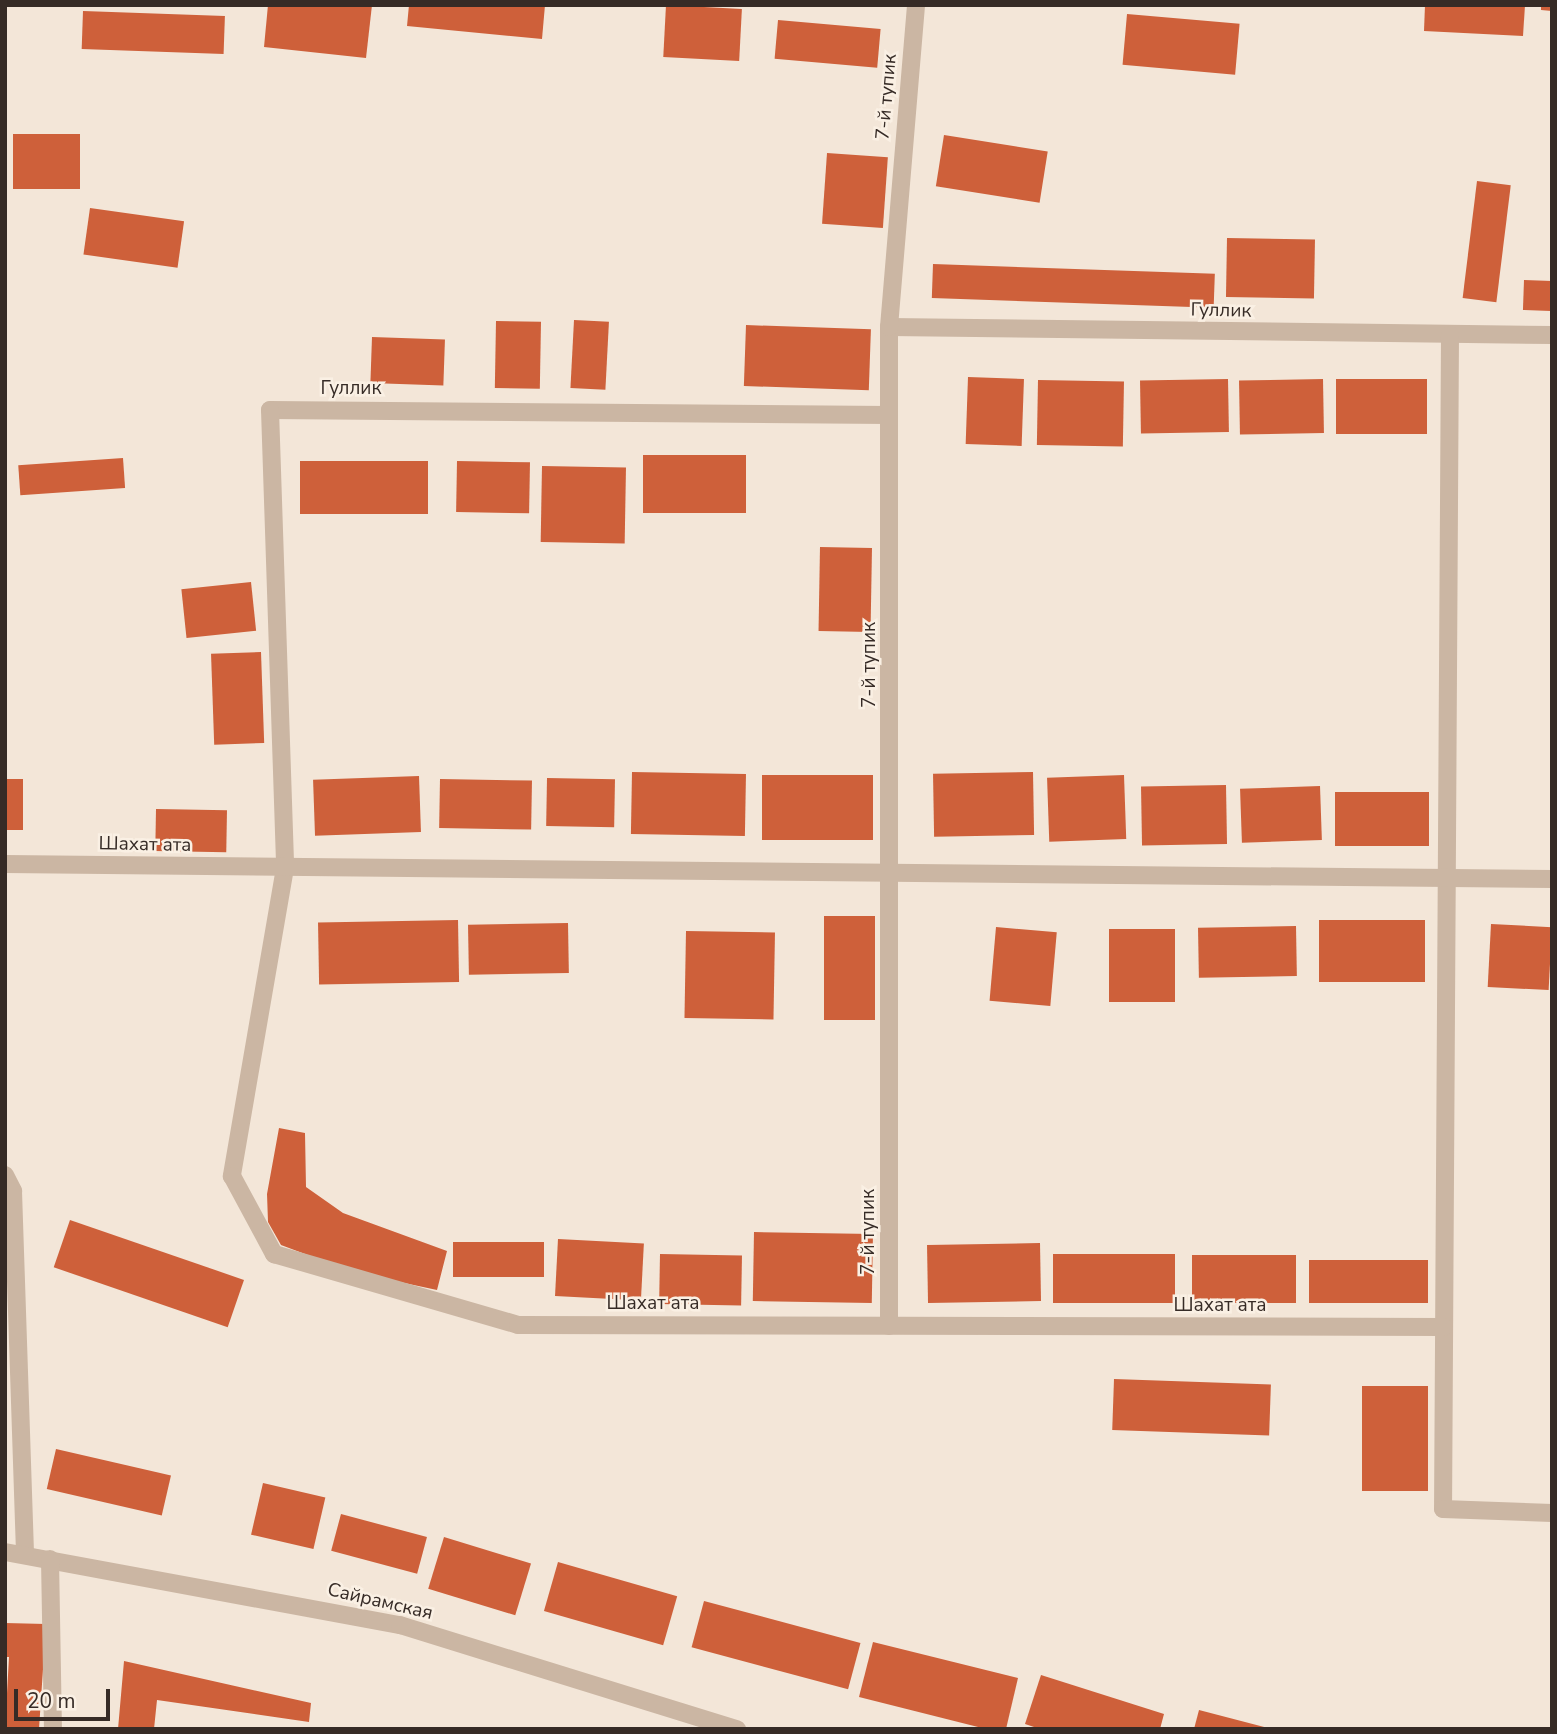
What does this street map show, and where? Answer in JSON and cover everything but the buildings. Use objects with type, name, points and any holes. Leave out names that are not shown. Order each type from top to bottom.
[{"type":"street","name":"7-й тупик","points":[[889,1326],[892,873],[889,327],[915,5]]},
{"type":"street","name":"Гуллик","points":[[889,327],[1552,335]]},
{"type":"street","points":[[1450,335],[1443,1509],[1552,1513]]},
{"type":"street","name":"Гуллик","points":[[285,867],[270,410],[890,415]]},
{"type":"street","name":"Шахат ата","points":[[5,864],[1552,880]]},
{"type":"street","name":"Шахат ата","points":[[285,867],[232,1176],[274,1254],[517,1325],[1444,1327]]},
{"type":"street","points":[[5,1175],[13,1191],[25,1555]]},
{"type":"street","name":"Сайрамская","points":[[5,1552],[400,1625],[737,1729]]},
{"type":"street","points":[[50,1559],[53,1729]]}]
